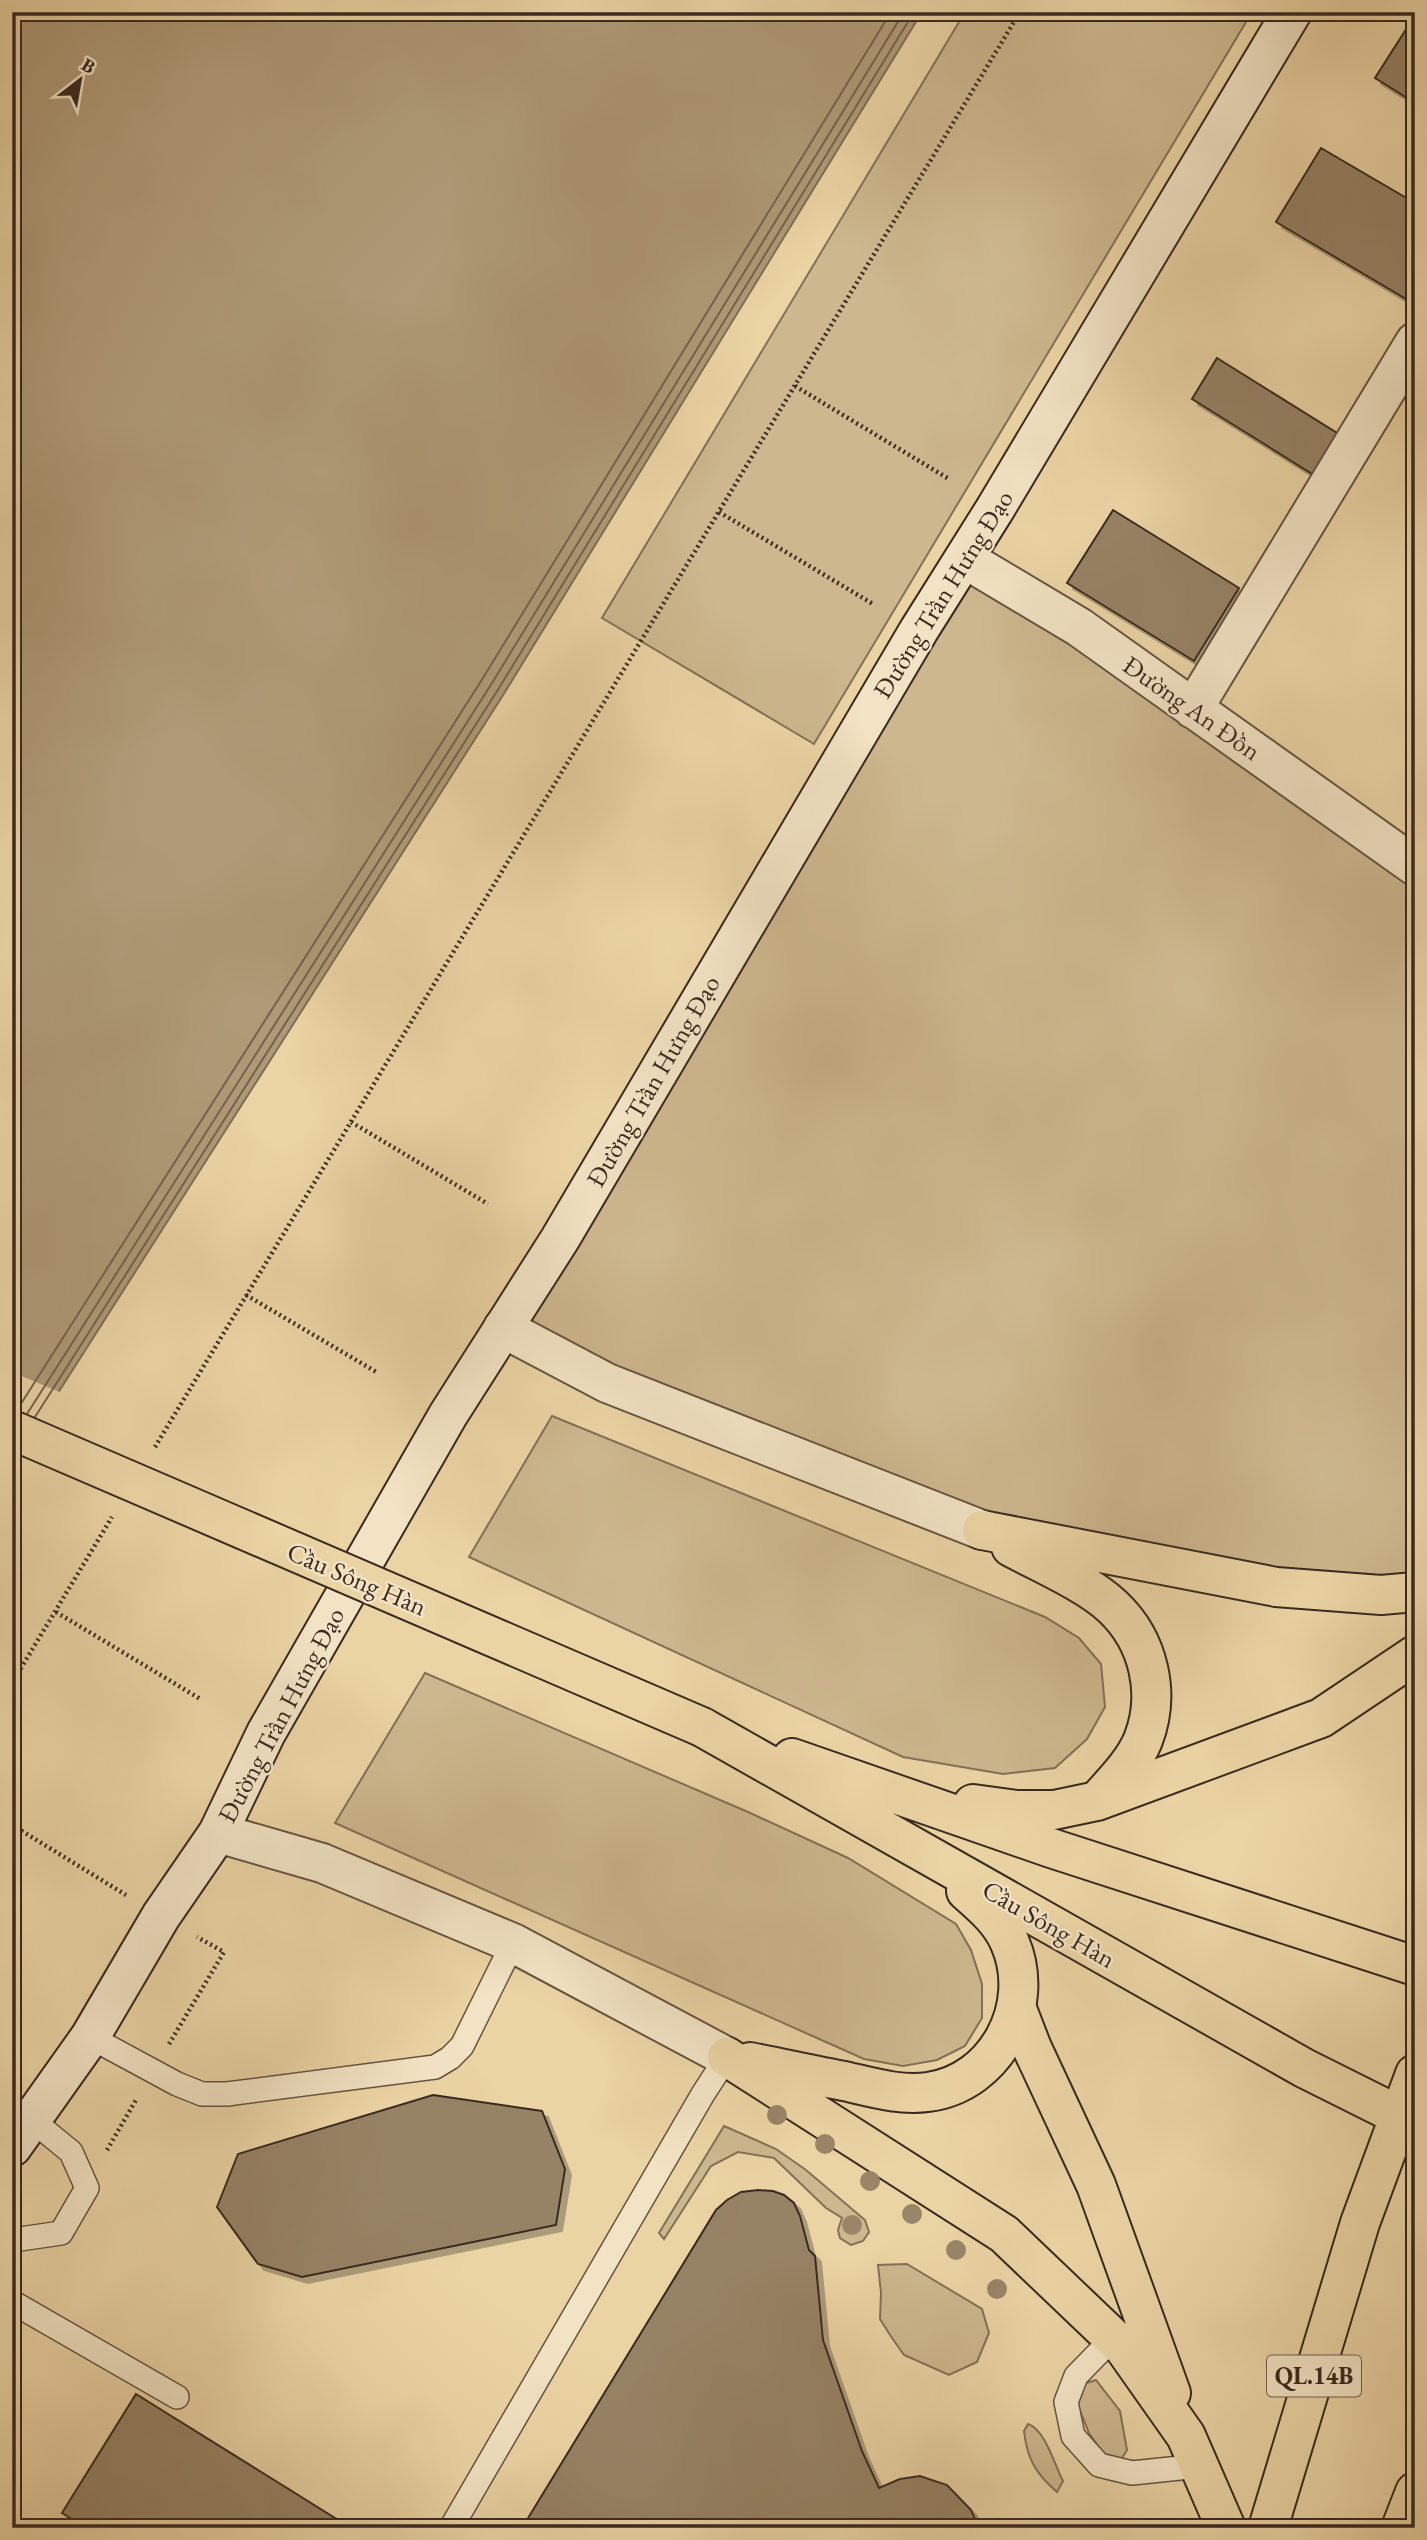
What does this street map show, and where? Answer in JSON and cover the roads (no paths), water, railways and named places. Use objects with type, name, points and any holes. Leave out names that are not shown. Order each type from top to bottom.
[{"type":"main road","name":"Đường Trần Hưng Đạo","points":[[22,2134],[90,2037],[161,1916],[218,1833],[266,1733],[447,1415],[560,1239],[919,630],[965,559],[1292,12]]},
{"type":"main road","points":[[1193,709],[1415,342]]},
{"type":"main road","name":"Đường An Đồn","points":[[965,559],[1079,627],[1415,866]]},
{"type":"main road","points":[[503,1328],[607,1383],[982,1530],[1112,1606],[1136,1634],[1149,1669],[1152,1706],[1142,1741],[1121,1773],[1097,1801]]},
{"type":"main road","name":"Cầu Sông Hàn","points":[[12,1430],[702,1727],[1051,1848],[1415,1966]]},
{"type":"main road","points":[[982,1530],[1276,1587],[1381,1595],[1415,1592]]},
{"type":"main road","points":[[891,1793],[1016,1810],[1054,1810],[1097,1801],[1321,1718],[1415,1655]]},
{"type":"main road","name":"Cầu Sông Hàn","points":[[702,1727],[1304,2068],[1407,2119]]},
{"type":"main road","points":[[218,1833],[323,1863],[513,1943],[727,2057],[1004,2234],[1124,2348],[1193,2451]]},
{"type":"main road","points":[[727,2057],[897,2093],[928,2092],[959,2083],[984,2066],[1005,2041],[1017,2009],[1019,1975],[1010,1942],[992,1914],[912,1846]]},
{"type":"main road","points":[[1017,2009],[1032,2048],[1096,2185],[1193,2451],[1226,2528]]},
{"type":"main road","name":"QL.14B","points":[[1268,2528],[1360,2224],[1407,2119],[1415,2074]]},
{"type":"main road","points":[[1401,2528],[1415,2492]]},
{"type":"lane","points":[[90,2037],[177,2084],[202,2094],[227,2095],[435,2067],[450,2058],[461,2046],[513,1943]]},
{"type":"lane","points":[[451,2528],[727,2057]]},
{"type":"lane","points":[[12,2237],[20,2239],[61,2233],[88,2188],[71,2152],[22,2134]]},
{"type":"lane","points":[[12,2302],[177,2397]]},
{"type":"lane","points":[[1113,2338],[1076,2376],[1066,2402],[1073,2435],[1099,2465],[1132,2473],[1193,2451]]},
{"type":"lane","points":[[461,2528],[465,2503]]},
{"type":"water","points":[[12,12],[922,12],[505,692],[42,1418],[12,1476]]}]
